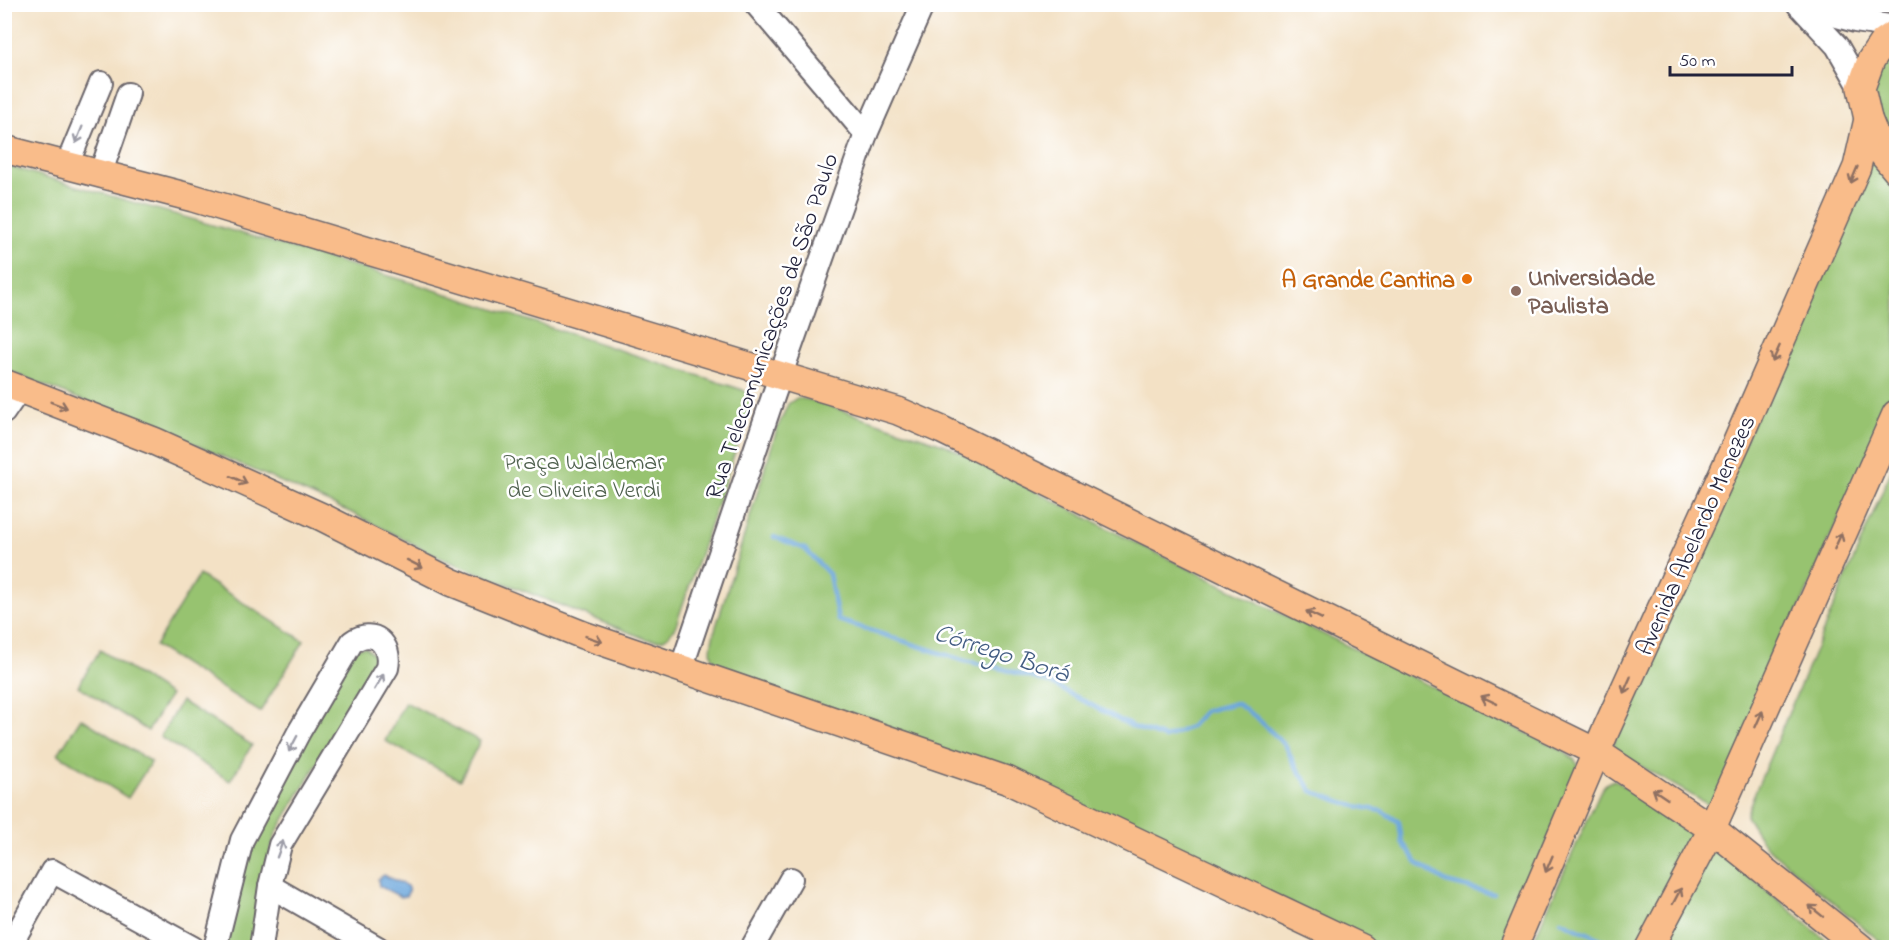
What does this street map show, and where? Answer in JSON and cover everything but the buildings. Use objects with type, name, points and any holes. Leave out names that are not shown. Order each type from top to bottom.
[{"type":"main road","points":[[1896,33],[1883,42],[1871,60],[1861,88],[1868,119],[1882,153],[1896,170]]},
{"type":"main road","name":"Avenida Abelardo Menezes","points":[[1513,948],[1605,732],[1741,434],[1857,167],[1868,119]]},
{"type":"main road","points":[[4,149],[101,172],[193,198],[898,411],[942,430],[1598,753],[1711,828],[1861,948]]},
{"type":"main road","points":[[12,386],[154,441],[322,517],[451,582],[583,635],[1009,781],[1362,948]]},
{"type":"main road","points":[[1649,948],[1711,828],[1896,414]]},
{"type":"street","points":[[756,4],[866,134]]},
{"type":"street","name":"Rua Telecomunicações de São Paulo","points":[[681,669],[866,134],[923,4]]},
{"type":"street","points":[[1799,5],[1854,21],[1896,27]]},
{"type":"street","points":[[1799,5],[1837,46],[1861,88]]},
{"type":"street","points":[[67,165],[101,83]]},
{"type":"street","points":[[101,172],[128,94]]},
{"type":"street","points":[[91,105],[119,117]]},
{"type":"street","points":[[4,412],[12,386]]},
{"type":"street","points":[[215,948],[242,840],[299,732],[352,642],[366,635],[373,637],[380,641],[387,650],[387,668],[280,845],[270,886],[261,948]]},
{"type":"street","points":[[9,948],[52,871],[193,948]]},
{"type":"street","points":[[752,948],[791,879]]},
{"type":"street","points":[[270,886],[378,948]]},
{"type":"green space","points":[[1896,42],[1896,153],[1871,92],[1876,69]]},
{"type":"green space","points":[[1872,150],[1886,175],[1896,184],[1896,390],[1714,808],[1611,749]]},
{"type":"green space","name":"Praça Waldemar de Oliveira Verdi","points":[[4,165],[410,282],[743,390],[752,402],[673,630],[664,639],[646,639],[443,559],[352,513],[194,444],[5,370]]},
{"type":"green space","points":[[797,398],[811,400],[946,445],[1134,542],[1564,751],[1581,769],[1505,947],[1381,947],[1210,865],[730,674],[723,669],[712,657],[711,647],[714,633],[777,429],[788,404]]},
{"type":"green space","points":[[1896,459],[1896,947],[1888,948],[1765,846],[1746,816]]},
{"type":"green space","points":[[199,575],[304,641],[260,712],[155,646]]},
{"type":"green space","points":[[366,647],[375,656],[376,664],[276,833],[258,891],[254,947],[223,948],[248,842],[355,648]]},
{"type":"green space","points":[[100,650],[170,695],[148,731],[78,686]]},
{"type":"green space","points":[[181,701],[252,745],[230,781],[160,737]]},
{"type":"green space","points":[[405,702],[480,741],[460,780],[385,741]]},
{"type":"green space","points":[[81,718],[151,762],[128,798],[58,754]]},
{"type":"green space","points":[[1615,780],[1731,860],[1834,947],[1530,948],[1599,794],[1605,785]]},
{"type":"water","points":[[384,875],[407,886],[409,891],[406,896],[401,897],[379,886],[378,879]]},
{"type":"waterway","name":"Córrego Borá","points":[[774,537],[805,549],[829,574],[838,620],[965,661],[1000,668],[1050,683],[1133,727],[1165,738],[1190,727],[1205,711],[1236,703],[1256,717],[1286,746],[1293,762],[1312,791],[1351,805],[1382,811],[1399,822],[1402,842],[1417,863],[1446,882],[1494,894]]},
{"type":"waterway","name":"Córrego Borá","points":[[1561,921],[1620,948]]},
{"type":"place","name":"A Grande Cantina","points":[[1467,279]]},
{"type":"place","name":"Universidade Paulista","points":[[1516,291]]}]
